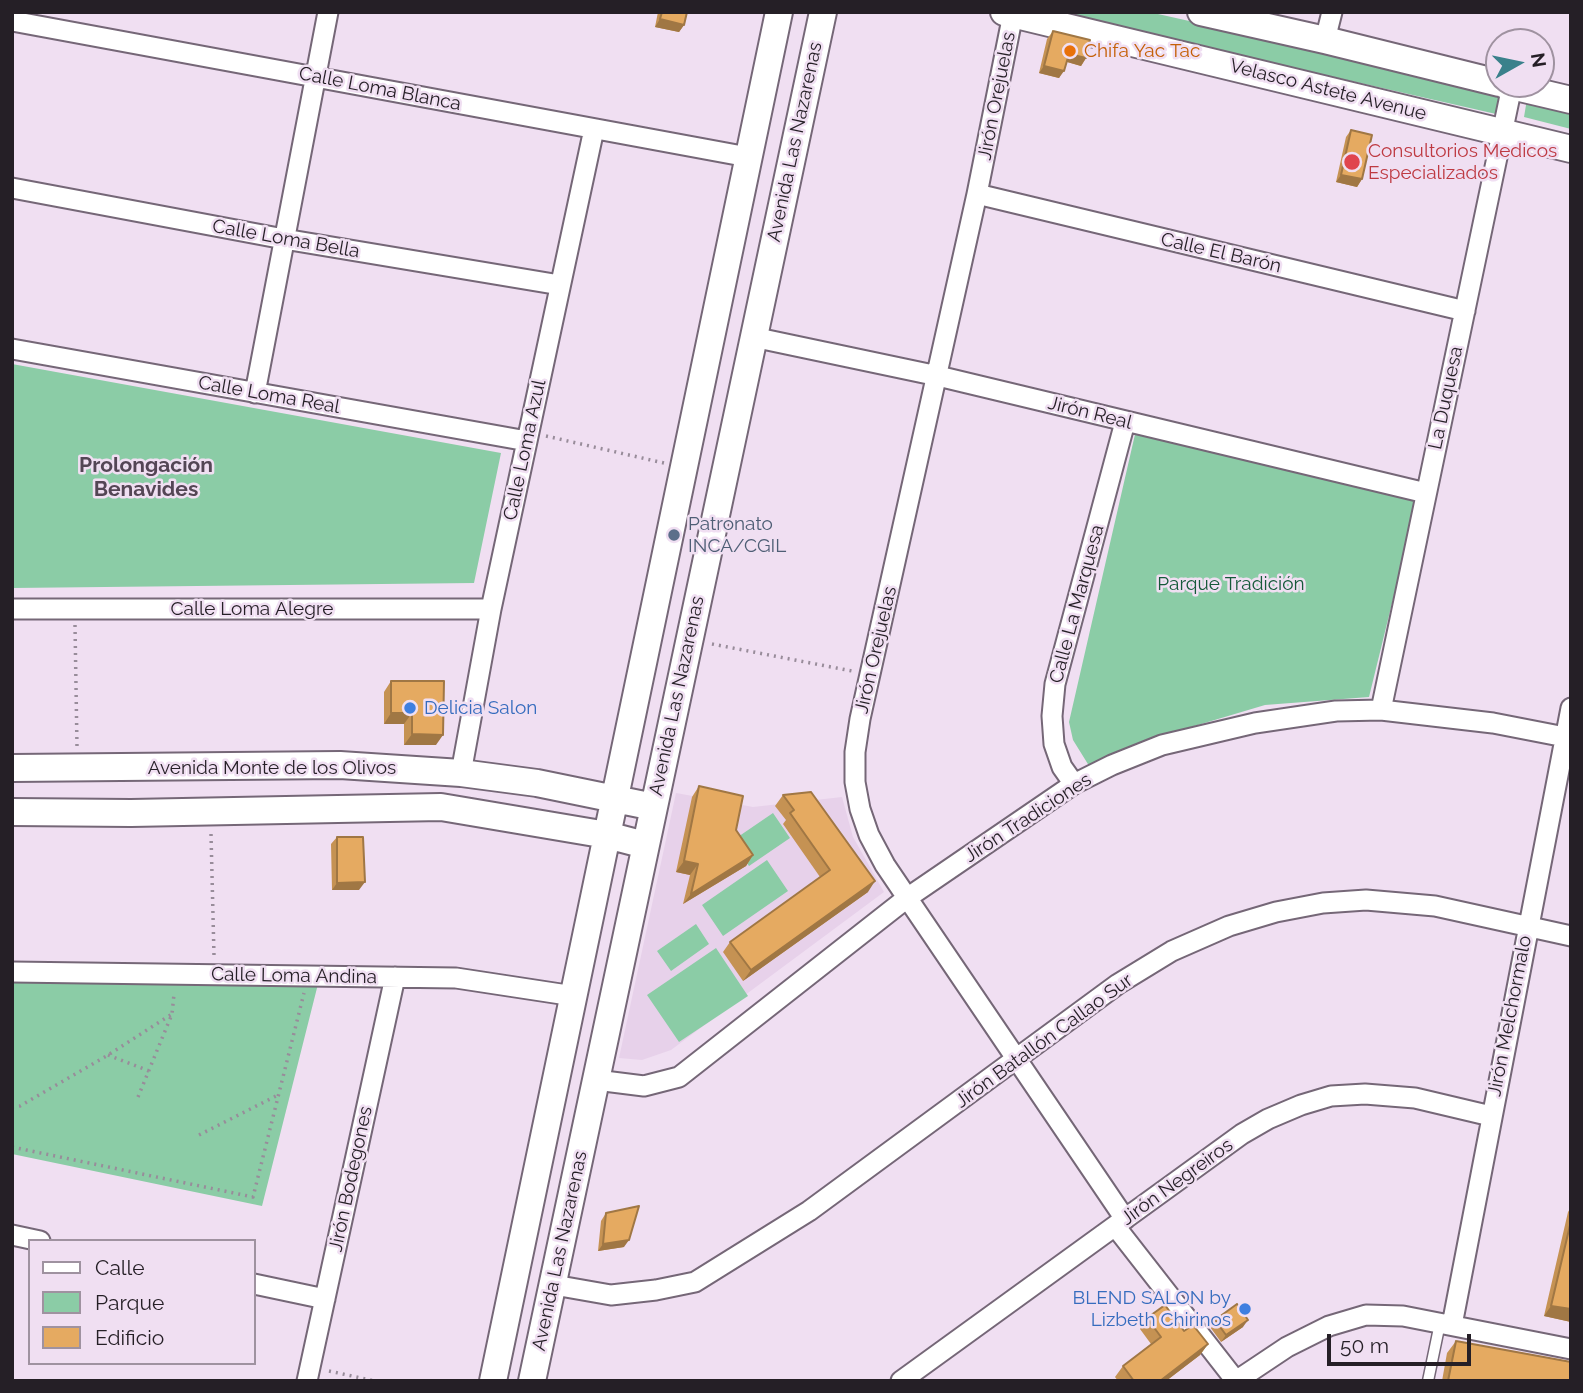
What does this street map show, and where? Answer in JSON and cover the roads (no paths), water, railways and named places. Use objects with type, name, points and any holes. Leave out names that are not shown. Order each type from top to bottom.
[{"type":"street","points":[[255,393],[328,12]]},
{"type":"street","name":"Avenida Las Nazarenas","points":[[494,1381],[779,12]]},
{"type":"street","name":"Avenida Las Nazarenas","points":[[532,1381],[823,12]]},
{"type":"street","points":[[1201,12],[1485,80]]},
{"type":"street","points":[[1325,40],[1332,12]]},
{"type":"street","name":"Velasco Astete Avenue","points":[[1008,13],[1571,149]]},
{"type":"street","name":"Jirón Orejuelas","points":[[1008,13],[977,194],[857,741],[855,782],[869,835],[907,898],[1017,1060],[1120,1222],[1236,1381]]},
{"type":"street","name":"Calle Loma Blanca","points":[[12,21],[748,158]]},
{"type":"street","name":"La Duquesa","points":[[1381,710],[1503,132],[1504,98]]},
{"type":"street","name":"Calle Loma Azul","points":[[461,773],[491,609],[594,129]]},
{"type":"street","name":"Calle Loma Bella","points":[[12,188],[284,239],[560,285]]},
{"type":"street","name":"Calle El Barón","points":[[977,194],[1465,311]]},
{"type":"street","name":"Jirón Real","points":[[753,337],[938,376],[1426,493]]},
{"type":"street","name":"Calle Loma Real","points":[[12,349],[255,393],[528,437]]},
{"type":"street","name":"Calle La Marquesa","points":[[1074,784],[1062,767],[1054,744],[1052,716],[1055,684],[1125,422]]},
{"type":"street","name":"Calle Loma Alegre","points":[[12,609],[491,609]]},
{"type":"street","name":"Jirón Melchormalo","points":[[1446,1324],[1491,1116],[1571,708]]},
{"type":"street","name":"Jirón Tradiciones","points":[[596,1080],[644,1086],[679,1077],[907,898],[1074,784],[1112,765],[1185,738],[1293,717],[1336,711],[1381,710],[1493,723],[1565,737]]},
{"type":"street","name":"Avenida Monte de los Olivos","points":[[12,768],[340,765],[461,773],[537,783],[654,807]]},
{"type":"street","name":"Avenida Monte de los Olivos","points":[[12,812],[441,807],[607,835],[645,845]]},
{"type":"street","name":"Jirón Batallón Callao Sur","points":[[554,1285],[611,1295],[695,1282],[808,1211],[1118,984],[1172,951],[1229,926],[1276,912],[1323,903],[1402,901],[1571,936]]},
{"type":"street","name":"Calle Loma Andina","points":[[12,972],[456,978],[574,996]]},
{"type":"street","name":"Jirón Bodegones","points":[[308,1374],[394,977]]},
{"type":"street","name":"Jirón Negreiros","points":[[901,1381],[1120,1222],[1268,1119],[1331,1096],[1365,1094],[1415,1098],[1491,1116]]},
{"type":"street","points":[[12,1235],[31,1239]]},
{"type":"street","points":[[256,1284],[325,1299]]},
{"type":"street","points":[[1236,1381],[1287,1346],[1329,1326],[1366,1315],[1404,1316],[1571,1349]]},
{"type":"lane","points":[[1428,1381],[1446,1324]]},
{"type":"place","name":"Chifa Yac Tac","points":[[1070,51]]},
{"type":"place","name":"Consultorios Medicos Especializados","points":[[1352,162]]},
{"type":"place","name":"Patronato INCA/CGIL","points":[[674,535]]},
{"type":"place","name":"Delicia Salon","points":[[410,708]]},
{"type":"place","name":"BLEND SALON by Lizbeth Chirinos","points":[[1245,1309]]},
{"type":"district","name":"Prolongación Benavides","points":[[146,478]]},
{"type":"park label","name":"Parque Tradición","points":[[1231,584]]}]
